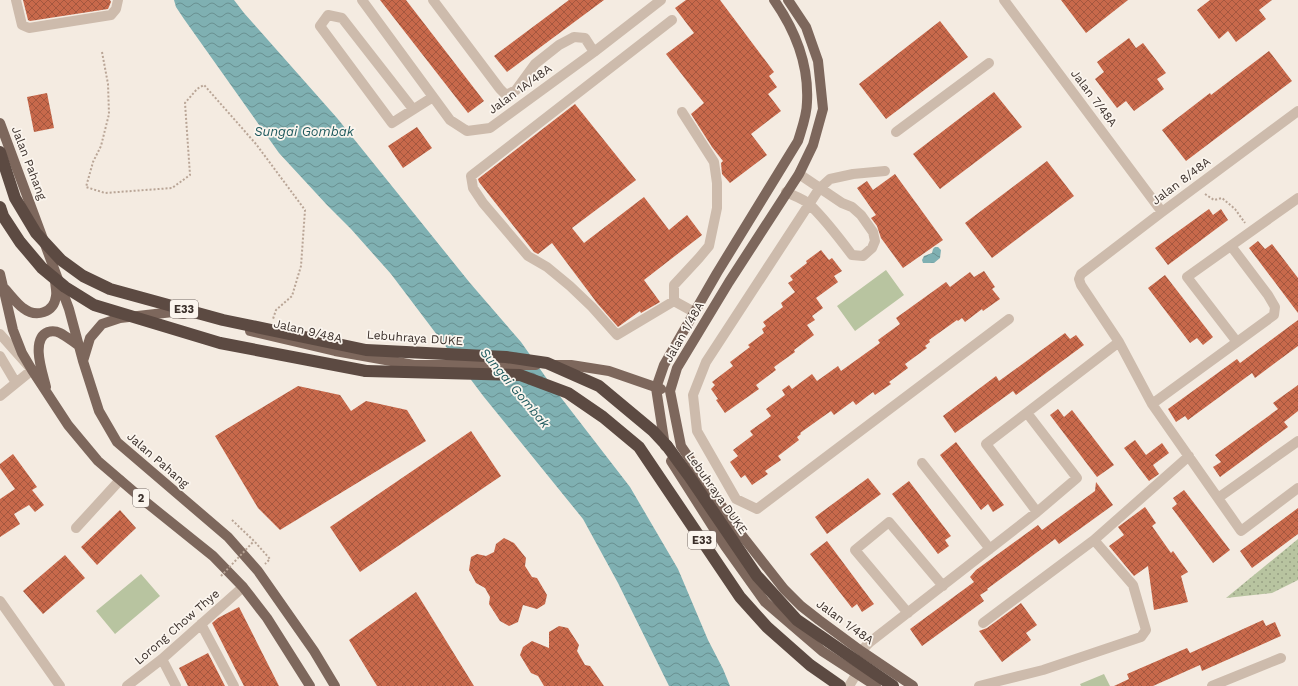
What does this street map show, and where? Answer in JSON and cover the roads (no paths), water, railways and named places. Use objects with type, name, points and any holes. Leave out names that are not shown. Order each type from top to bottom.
[{"type":"highway","name":"Lebuhraya DUKE","points":[[0,152],[15,198],[36,233],[61,260],[83,276],[110,289],[223,320],[366,350],[506,357],[547,363],[599,386],[653,431],[667,446],[757,576],[797,620],[893,686]]},
{"type":"highway","name":"E33","points":[[0,207],[3,216],[20,242],[42,268],[65,287],[94,305],[220,343],[366,371],[520,375],[568,393],[603,417],[639,447],[740,597],[783,641],[810,665],[840,686]]},
{"type":"main road","name":"Jalan 1/48A","points":[[774,0],[787,19],[797,40],[805,70],[807,102],[804,121],[798,141],[694,312],[664,365],[656,388],[666,452],[725,546],[766,602],[822,651],[876,686]]},
{"type":"main road","name":"Jalan 1/48A","points":[[788,0],[806,27],[818,60],[823,109],[813,145],[799,174],[729,282],[677,368],[670,392],[682,446],[740,533],[784,589],[801,606],[861,651],[914,686]]},
{"type":"main road","name":"Jalan Pahang","points":[[0,123],[69,309],[78,345],[99,411],[117,442],[228,537],[258,571],[314,651],[335,686]]},
{"type":"main road","points":[[4,288],[22,308],[38,314],[42,313],[49,310],[53,305],[56,296],[54,268]]},
{"type":"main road","name":"2","points":[[0,274],[13,330],[22,353],[68,424],[90,452],[120,480],[214,556],[243,587],[267,618],[310,686]]},
{"type":"main road","name":"Jalan 9/48A","points":[[83,361],[90,338],[102,324],[120,318],[173,312],[335,351],[414,365],[572,365],[609,371],[670,392]]},
{"type":"main road","points":[[48,394],[38,350],[40,340],[45,333],[52,331],[60,333],[78,345]]},
{"type":"street","points":[[16,0],[22,25],[29,28],[111,15],[116,9],[118,0]]},
{"type":"street","name":"Jalan 1A/48A","points":[[362,0],[450,120],[468,131],[490,128],[594,52],[661,0]]},
{"type":"street","points":[[433,0],[506,95],[516,90],[535,64],[558,45],[574,37],[585,38],[594,52]]},
{"type":"street","name":"Jalan 7/48A","points":[[1004,0],[1162,212]]},
{"type":"street","points":[[413,109],[342,18],[328,15],[320,26],[392,123],[433,97]]},
{"type":"street","points":[[672,20],[470,176],[473,188],[528,256],[547,267],[570,286],[618,335],[674,301]]},
{"type":"street","points":[[896,132],[989,63]]},
{"type":"street","name":"Jalan 8/48A","points":[[1119,342],[1081,285],[1079,279],[1081,274],[1298,111]]},
{"type":"street","points":[[674,301],[674,285],[700,258],[709,246],[717,208],[717,183],[714,162],[682,112]]},
{"type":"street","points":[[885,171],[853,174],[830,179],[819,189],[706,362],[693,395],[697,431],[736,499],[757,509],[1009,319]]},
{"type":"street","points":[[786,192],[809,204],[852,255],[862,256],[872,248],[875,241],[873,232],[862,215],[852,207],[842,203],[819,189],[799,174]]},
{"type":"street","points":[[1237,342],[1187,277],[1298,198]]},
{"type":"street","points":[[1152,404],[1274,315],[1275,308],[1268,295],[1231,246]]},
{"type":"street","points":[[674,301],[694,312]]},
{"type":"street","points":[[0,334],[32,370],[0,396]]},
{"type":"street","points":[[1037,512],[986,444],[1119,342],[1152,404],[1241,531],[1298,488]]},
{"type":"street","points":[[0,356],[16,383]]},
{"type":"street","points":[[861,651],[870,642],[1037,512],[1077,478],[1027,413]]},
{"type":"street","points":[[1218,498],[1298,441]]},
{"type":"street","points":[[983,622],[1094,540],[1189,456]]},
{"type":"street","points":[[922,462],[990,549]]},
{"type":"street","points":[[76,528],[120,480]]},
{"type":"street","points":[[908,613],[855,550],[890,522],[943,586]]},
{"type":"street","points":[[979,686],[1043,670],[1141,637],[1146,630],[1133,585],[1094,540]]},
{"type":"street","name":"Lorong Chow Thye","points":[[128,686],[162,659],[243,587]]},
{"type":"street","points":[[0,601],[60,686]]},
{"type":"street","points":[[201,624],[234,686]]},
{"type":"street","points":[[1217,685],[1281,658]]},
{"type":"street","points":[[162,659],[176,686]]},
{"type":"street","points":[[850,686],[857,673]]},
{"type":"water","name":"Sungai Gombak","points":[[174,0],[234,0],[337,118],[470,283],[521,342],[552,386],[630,487],[678,569],[708,640],[730,686],[669,686],[618,583],[583,519],[484,397],[391,274],[351,229],[279,153],[184,19],[176,7]]},
{"type":"water","points":[[935,247],[938,247],[941,250],[940,258],[934,263],[923,263],[922,260],[924,256],[932,253]]}]
